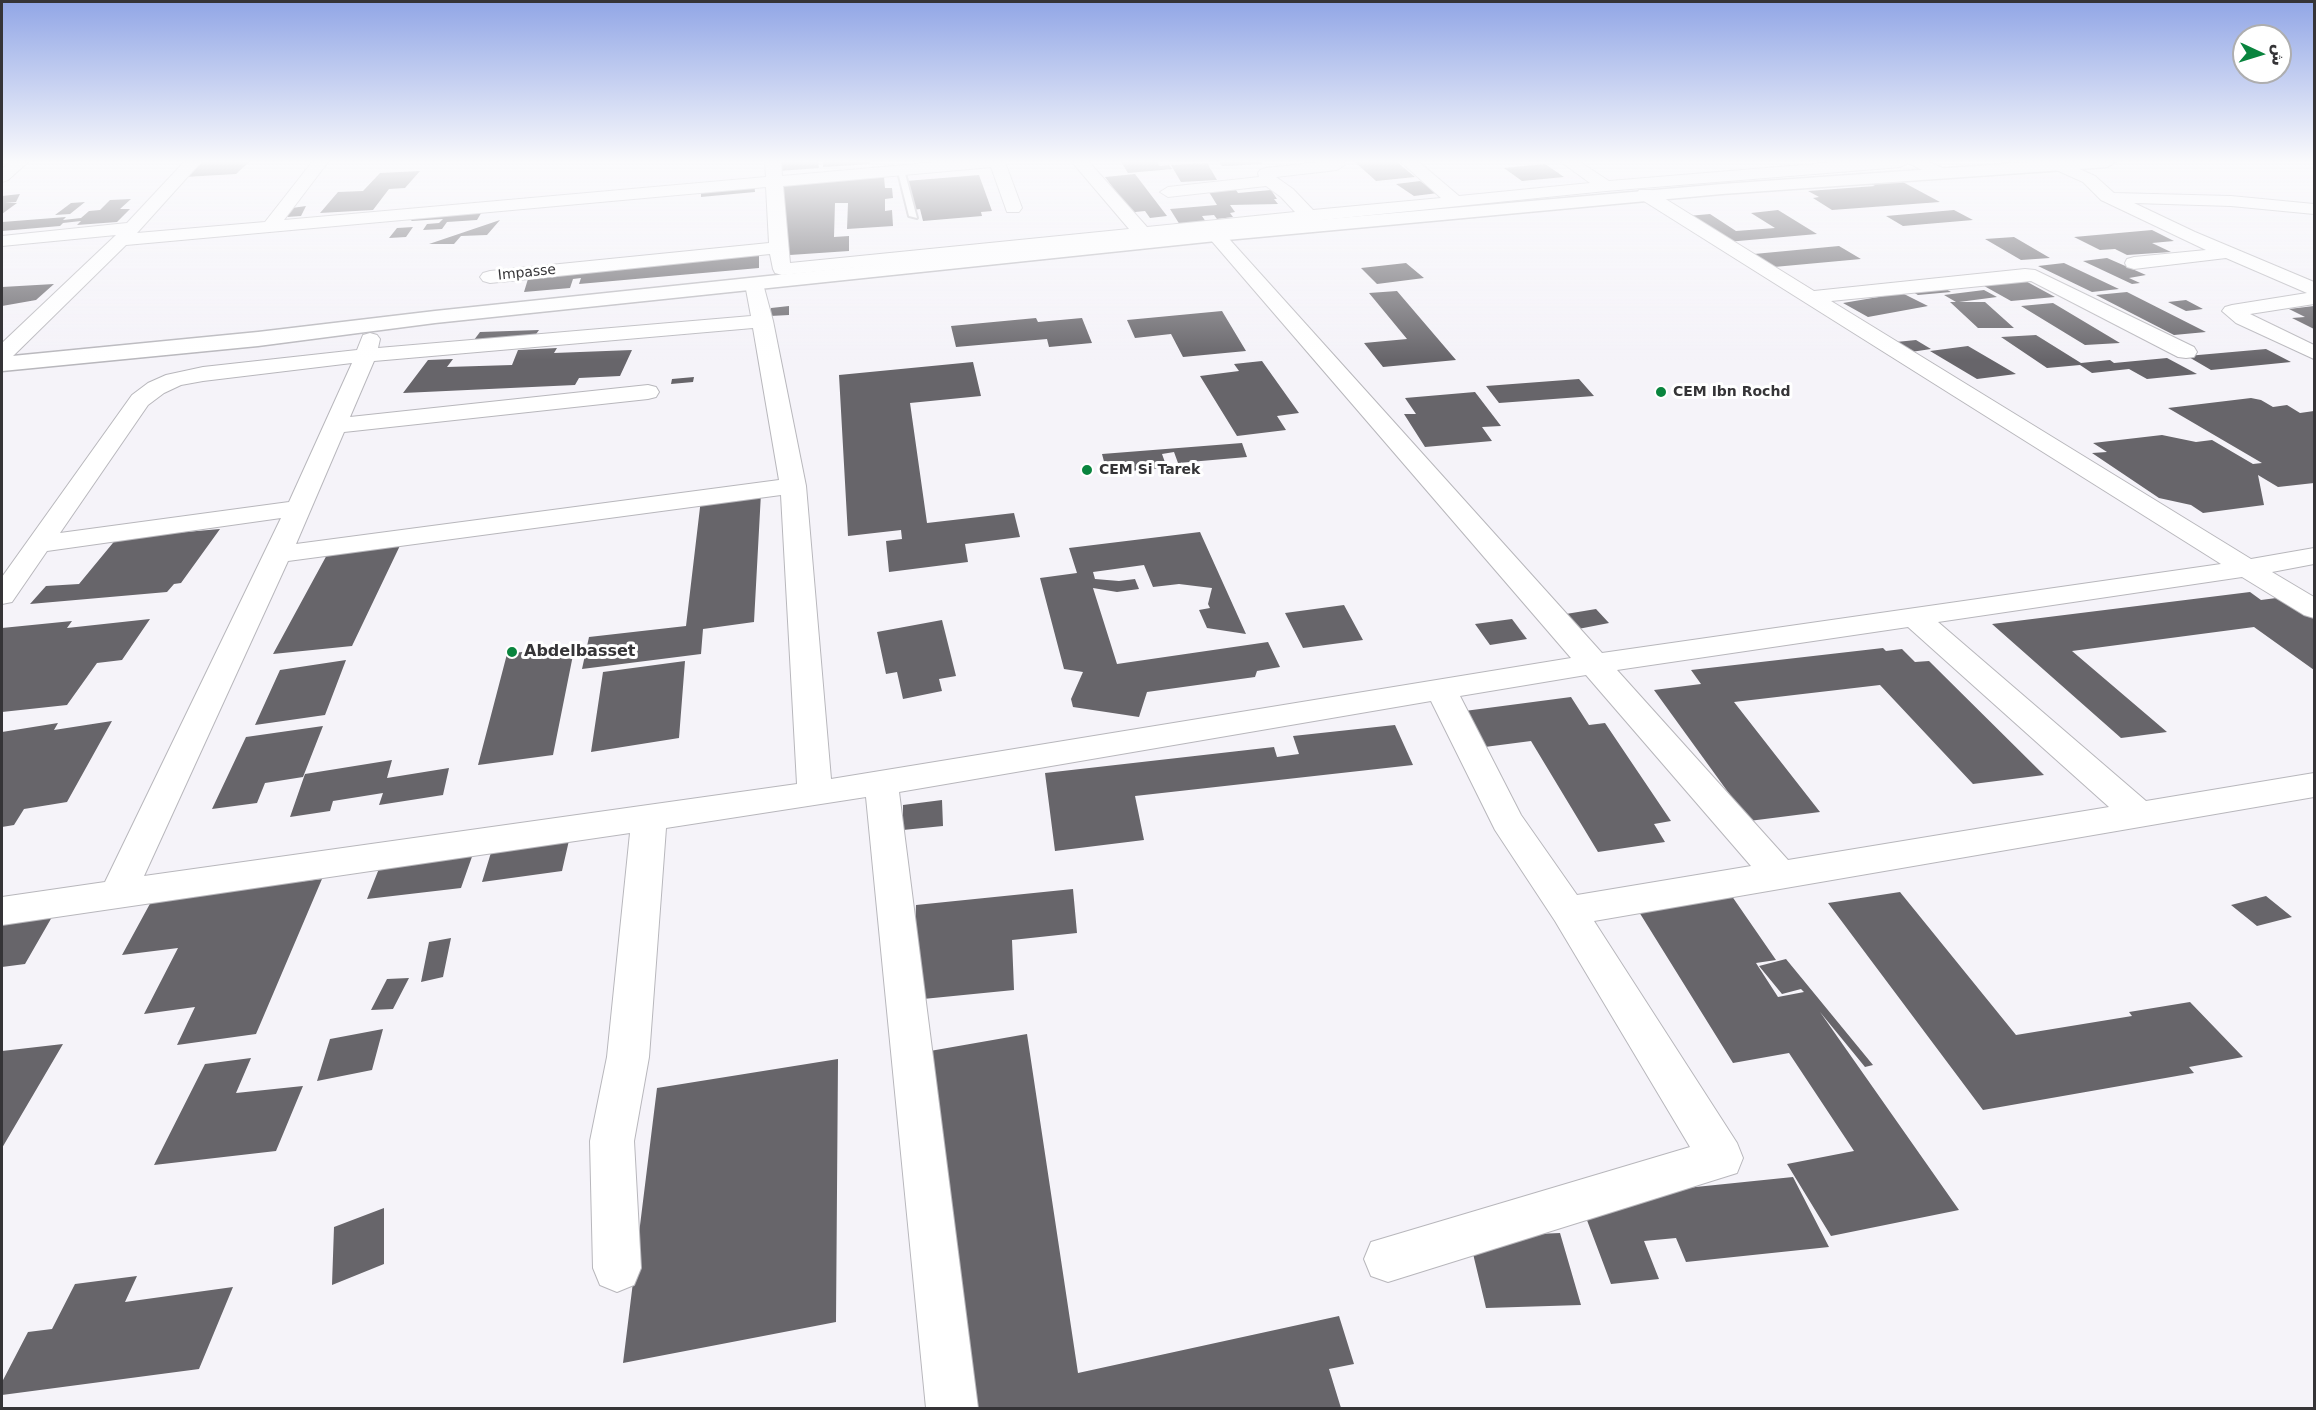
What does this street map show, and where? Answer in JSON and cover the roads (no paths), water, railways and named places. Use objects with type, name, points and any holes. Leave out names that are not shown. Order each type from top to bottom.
[{"type":"main road","points":[[2,364],[755,284],[783,275],[1216,235],[1263,228]]},
{"type":"street","points":[[2,354],[131,228]]},
{"type":"street","points":[[2,240],[238,228]]},
{"type":"street","points":[[777,228],[783,275],[1141,231],[1191,228]]},
{"type":"street","points":[[1138,228],[1141,231]]},
{"type":"street","points":[[1699,228],[2314,609]]},
{"type":"street","points":[[2174,228],[2227,253],[2314,289]]},
{"type":"street","points":[[1216,235],[1781,876]]},
{"type":"street","name":"Impasse","points":[[490,277],[778,248]]},
{"type":"street","points":[[2134,263],[2227,253]]},
{"type":"street","points":[[2289,277],[2314,273]]},
{"type":"street","points":[[1811,297],[2025,275],[2035,276],[2186,352]]},
{"type":"street","points":[[755,284],[793,486],[815,794]]},
{"type":"street","points":[[2314,298],[2232,311],[2242,319],[2314,353]]},
{"type":"street","points":[[2,596],[140,400],[156,388],[187,376],[366,355],[763,321]]},
{"type":"street","points":[[117,895],[299,508],[366,355],[373,326]]},
{"type":"street","points":[[335,426],[648,392]]},
{"type":"street","points":[[278,554],[793,486]]},
{"type":"street","points":[[38,544],[299,508]]},
{"type":"street","points":[[2,911],[815,794],[1592,664],[2247,568],[2314,556]]},
{"type":"street","points":[[1914,617],[2138,813]]},
{"type":"street","points":[[1388,1259],[1721,1158],[1568,911],[1508,821],[1441,689]]},
{"type":"street","points":[[882,783],[952,1408]]},
{"type":"street","points":[[1568,911],[2314,785]]},
{"type":"street","points":[[617,1268],[612,1141],[627,1057],[649,818]]},
{"type":"place","name":"CEM Ibn Rochd","points":[[1661,392]]},
{"type":"place","name":"CEM Si Tarek","points":[[1087,470]]},
{"type":"place","name":"Abdelbasset","points":[[512,652]]}]
